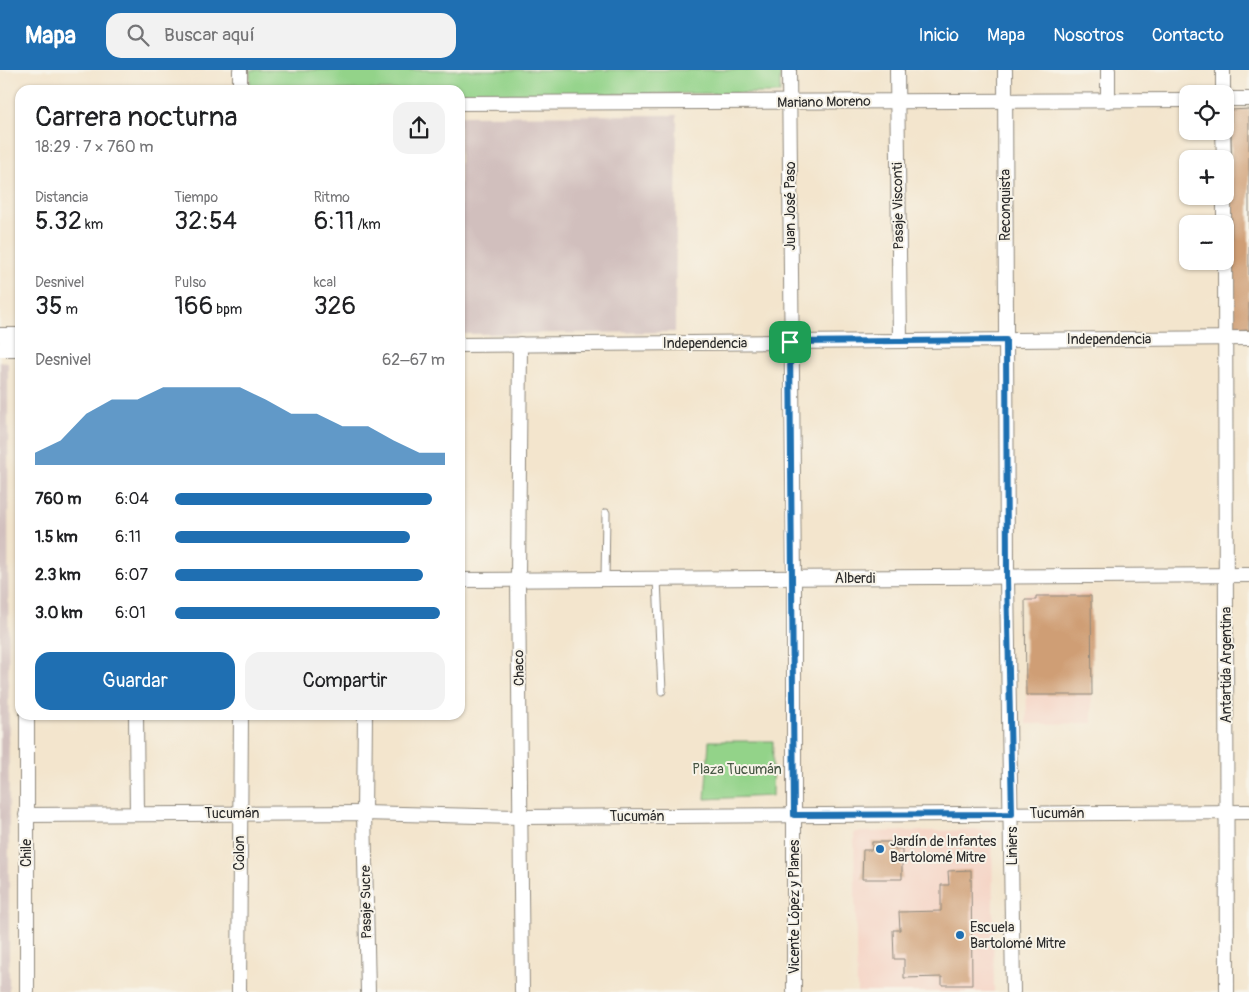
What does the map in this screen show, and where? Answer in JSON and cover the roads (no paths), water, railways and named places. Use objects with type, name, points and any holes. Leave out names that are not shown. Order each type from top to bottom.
[{"type":"street","points":[[240,70],[240,85]]},
{"type":"street","name":"Juan José Paso","points":[[789,70],[790,342]]},
{"type":"street","name":"Pasaje Visconti","points":[[897,70],[900,341]]},
{"type":"street","name":"Reconquista","points":[[1005,70],[1006,340]]},
{"type":"street","points":[[1108,70],[1108,101]]},
{"type":"street","points":[[1223,70],[1223,85]]},
{"type":"street","points":[[1234,99],[1249,99]]},
{"type":"street","name":"Mariano Moreno","points":[[465,103],[670,100],[789,103],[1179,100]]},
{"type":"street","name":"Antartida Argentina","points":[[1225,270],[1227,992]]},
{"type":"street","points":[[0,335],[15,335]]},
{"type":"street","name":"Independencia","points":[[465,345],[1249,338]]},
{"type":"street","name":"Liniers","points":[[1006,340],[1007,577],[1012,814],[1013,992]]},
{"type":"street","name":"Vicente López y Planes","points":[[790,342],[794,578],[794,992]]},
{"type":"street","name":"Chaco","points":[[520,344],[518,580],[522,992]]},
{"type":"street","points":[[0,349],[15,349]]},
{"type":"street","name":"Alberdi","points":[[465,580],[1249,575]]},
{"type":"street","name":"Chile","points":[[27,992],[26,815],[28,720]]},
{"type":"street","points":[[136,720],[137,814]]},
{"type":"street","name":"Colon","points":[[239,992],[241,720]]},
{"type":"street","name":"Pasaje Sucre","points":[[365,720],[364,813],[368,992]]},
{"type":"street","name":"Tucumán","points":[[26,815],[364,813],[520,817],[1249,812]]},
{"type":"lane","points":[[605,579],[606,513]]},
{"type":"lane","points":[[657,579],[662,691]]},
{"type":"place","name":"Jardín de Infantes Bartolomé Mitre","points":[[880,849]]},
{"type":"place","name":"Escuela Bartolomé Mitre","points":[[960,935]]},
{"type":"park label","name":"Plaza Tucumán","points":[[737,769]]}]
